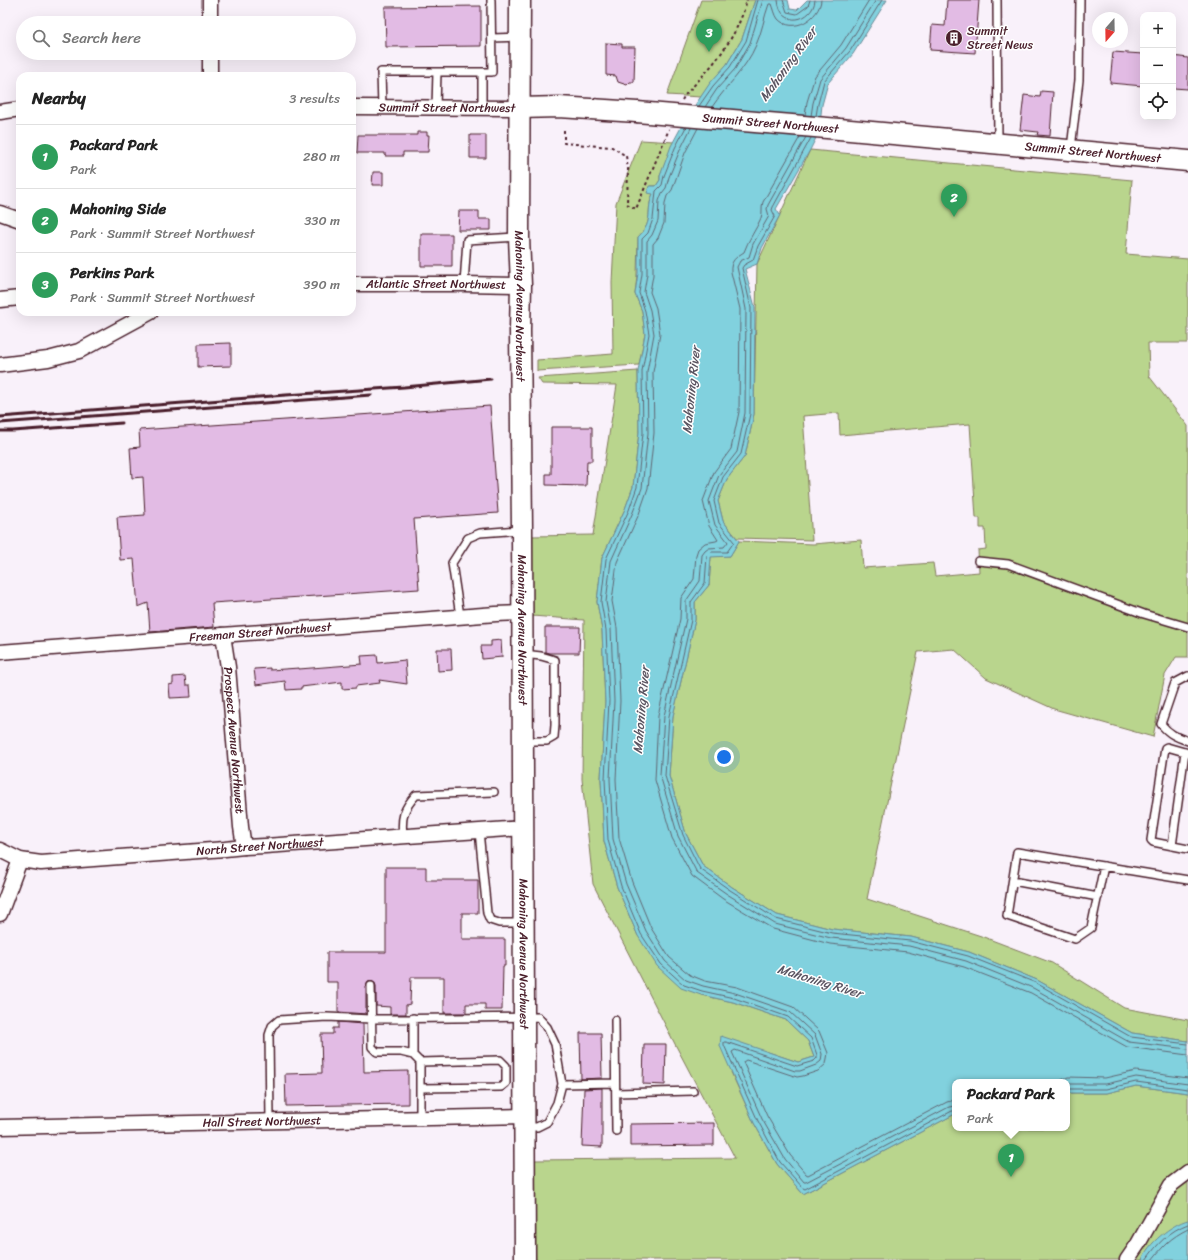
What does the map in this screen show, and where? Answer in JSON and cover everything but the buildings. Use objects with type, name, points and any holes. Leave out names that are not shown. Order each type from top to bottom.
[{"type":"main road","name":"Mahoning Avenue Northwest","points":[[520,0],[519,237],[521,285],[523,1017],[515,1075],[524,1121],[525,1260]]},
{"type":"main road","name":"Summit Street Northwest","points":[[520,108],[559,107],[637,112],[1188,161]]},
{"type":"street","points":[[210,0],[210,16]]},
{"type":"street","points":[[210,60],[210,72]]},
{"type":"street","name":"Summit Street Northwest","points":[[356,107],[520,108]]},
{"type":"street","points":[[0,112],[16,110]]},
{"type":"street","points":[[0,213],[16,219]]},
{"type":"street","name":"Atlantic Street Northwest","points":[[356,284],[521,285]]},
{"type":"street","points":[[0,300],[16,298]]},
{"type":"street","points":[[0,365],[48,359],[79,351],[143,316]]},
{"type":"street","name":"Freeman Street Northwest","points":[[0,652],[460,616],[521,613]]},
{"type":"street","name":"Prospect Avenue Northwest","points":[[224,635],[244,847]]},
{"type":"street","name":"North Street Northwest","points":[[0,850],[20,860],[42,863],[225,850],[244,847],[523,828]]},
{"type":"street","points":[[0,914],[20,860]]},
{"type":"street","name":"Hall Street Northwest","points":[[0,1127],[420,1118],[524,1121]]},
{"type":"street","points":[[1127,1260],[1138,1244],[1171,1185],[1188,1172]]},
{"type":"lane","points":[[382,107],[381,72],[492,72],[491,0]]},
{"type":"lane","points":[[997,0],[998,144]]},
{"type":"lane","points":[[1072,151],[1079,80],[1080,0]]},
{"type":"lane","points":[[492,38],[520,37]]},
{"type":"lane","points":[[436,107],[437,72]]},
{"type":"lane","points":[[482,72],[482,107]]},
{"type":"lane","points":[[464,284],[467,240],[519,237]]},
{"type":"lane","points":[[460,616],[452,563],[468,538],[480,533],[522,530]]},
{"type":"lane","points":[[978,561],[1008,564],[1144,614],[1188,627]]},
{"type":"lane","points":[[522,654],[541,656],[555,660],[555,725],[554,737],[546,740],[522,741]]},
{"type":"lane","points":[[1188,676],[1175,683],[1161,724],[1175,737],[1188,741]]},
{"type":"lane","points":[[1172,846],[1186,753],[1167,747],[1165,748],[1151,840],[1153,842],[1172,846],[1188,849]]},
{"type":"lane","points":[[403,836],[401,821],[408,804],[416,795],[494,792]]},
{"type":"lane","points":[[479,831],[487,913],[490,920],[499,923],[523,923]]},
{"type":"lane","points":[[1104,866],[1091,928],[1075,940],[1008,916],[1018,852],[1104,866],[1188,880]]},
{"type":"lane","points":[[1013,881],[1098,898]]},
{"type":"lane","points":[[371,986],[372,1047],[377,1052],[401,1052],[413,1055],[420,1062],[420,1118]]},
{"type":"lane","points":[[270,1121],[269,1035],[272,1026],[279,1020],[327,1017],[371,1019],[538,1017],[547,1027],[555,1044],[562,1084],[557,1103],[547,1122],[537,1126],[524,1121]]},
{"type":"lane","points":[[413,1018],[413,1055]]},
{"type":"lane","points":[[615,1020],[616,1131]]},
{"type":"lane","points":[[420,1062],[500,1060],[515,1075],[502,1088],[420,1088]]},
{"type":"lane","points":[[562,1084],[616,1083]]},
{"type":"lane","points":[[616,1093],[692,1092]]},
{"type":"path","points":[[682,101],[685,95],[713,65],[732,38],[743,15],[747,0]]},
{"type":"path","points":[[564,130],[564,143],[612,147],[626,156],[628,170],[627,204],[636,209],[670,127]]},
{"type":"green space","points":[[701,0],[755,0],[742,39],[727,64],[701,97],[667,95]]},
{"type":"green space","points":[[641,140],[674,142],[660,176],[660,180],[656,186],[650,186],[653,194],[648,221],[638,237],[635,294],[642,311],[645,334],[639,365],[537,371],[537,360],[613,354],[612,282],[616,203]]},
{"type":"green space","points":[[810,150],[1132,180],[1126,254],[1188,259],[1188,343],[1148,343],[1149,376],[1188,426],[1188,657],[1176,657],[1165,675],[1153,737],[1054,709],[986,678],[954,649],[918,652],[867,899],[981,936],[1052,963],[1124,1008],[1188,1020],[1188,1041],[1132,1033],[1037,980],[969,952],[911,937],[832,929],[777,915],[732,887],[703,866],[686,834],[669,776],[673,716],[695,620],[695,602],[709,585],[711,556],[730,556],[739,541],[813,544],[861,540],[863,568],[933,563],[935,576],[979,572],[978,550],[986,549],[985,528],[980,528],[980,518],[976,518],[970,424],[840,435],[839,413],[803,416],[812,540],[737,538],[723,521],[718,501],[727,479],[745,456],[754,414],[757,264]]},
{"type":"green space","points":[[638,371],[639,432],[633,487],[625,509],[602,558],[597,602],[602,630],[605,702],[601,779],[604,841],[617,887],[638,936],[701,995],[733,1002],[786,1020],[808,1041],[814,1057],[798,1062],[765,1051],[731,1072],[754,1123],[777,1164],[803,1194],[952,1116],[952,1131],[1070,1131],[1070,1093],[1107,1093],[1136,1086],[1188,1093],[1188,1260],[534,1260],[534,1160],[735,1158],[593,884],[582,779],[584,620],[532,616],[531,536],[593,535],[617,385],[542,384],[538,378]]},
{"type":"water","name":"Mahoning River","points":[[755,0],[788,0],[790,9],[797,10],[807,0],[887,0],[853,54],[828,83],[822,105],[819,132],[776,209],[780,215],[762,248],[757,264],[745,269],[755,307],[754,414],[745,456],[727,479],[718,501],[723,521],[739,541],[730,556],[711,557],[709,585],[695,602],[695,620],[673,716],[669,776],[686,834],[703,866],[732,887],[777,915],[832,929],[911,937],[969,952],[1037,980],[1132,1033],[1188,1041],[1188,1093],[1136,1086],[1107,1093],[1070,1093],[1070,1079],[952,1079],[952,1116],[803,1194],[777,1164],[754,1123],[720,1046],[721,1036],[798,1062],[814,1057],[808,1041],[786,1020],[733,1002],[701,995],[681,988],[657,966],[638,936],[617,887],[604,841],[601,779],[605,702],[602,630],[597,602],[602,558],[625,509],[633,487],[639,432],[638,371],[645,334],[642,311],[635,294],[638,273],[638,237],[648,221],[653,194],[647,193],[649,186],[656,186],[660,180],[660,176],[671,146],[685,120],[710,83],[727,64],[742,39]]},
{"type":"water","points":[[1188,1220],[1188,1260],[1142,1260],[1155,1241],[1168,1230]]},
{"type":"railway","points":[[0,417],[404,387],[491,379]]},
{"type":"railway","points":[[0,423],[371,395]]},
{"type":"railway","points":[[0,431],[122,423]]},
{"type":"place","name":"Summit Street News","points":[[954,38]]},
{"type":"place","name":"Perkins Park","points":[[709,52]]},
{"type":"place","name":"Mahoning Side","points":[[954,217]]},
{"type":"place","name":"Packard Park","points":[[1011,1177]]}]
